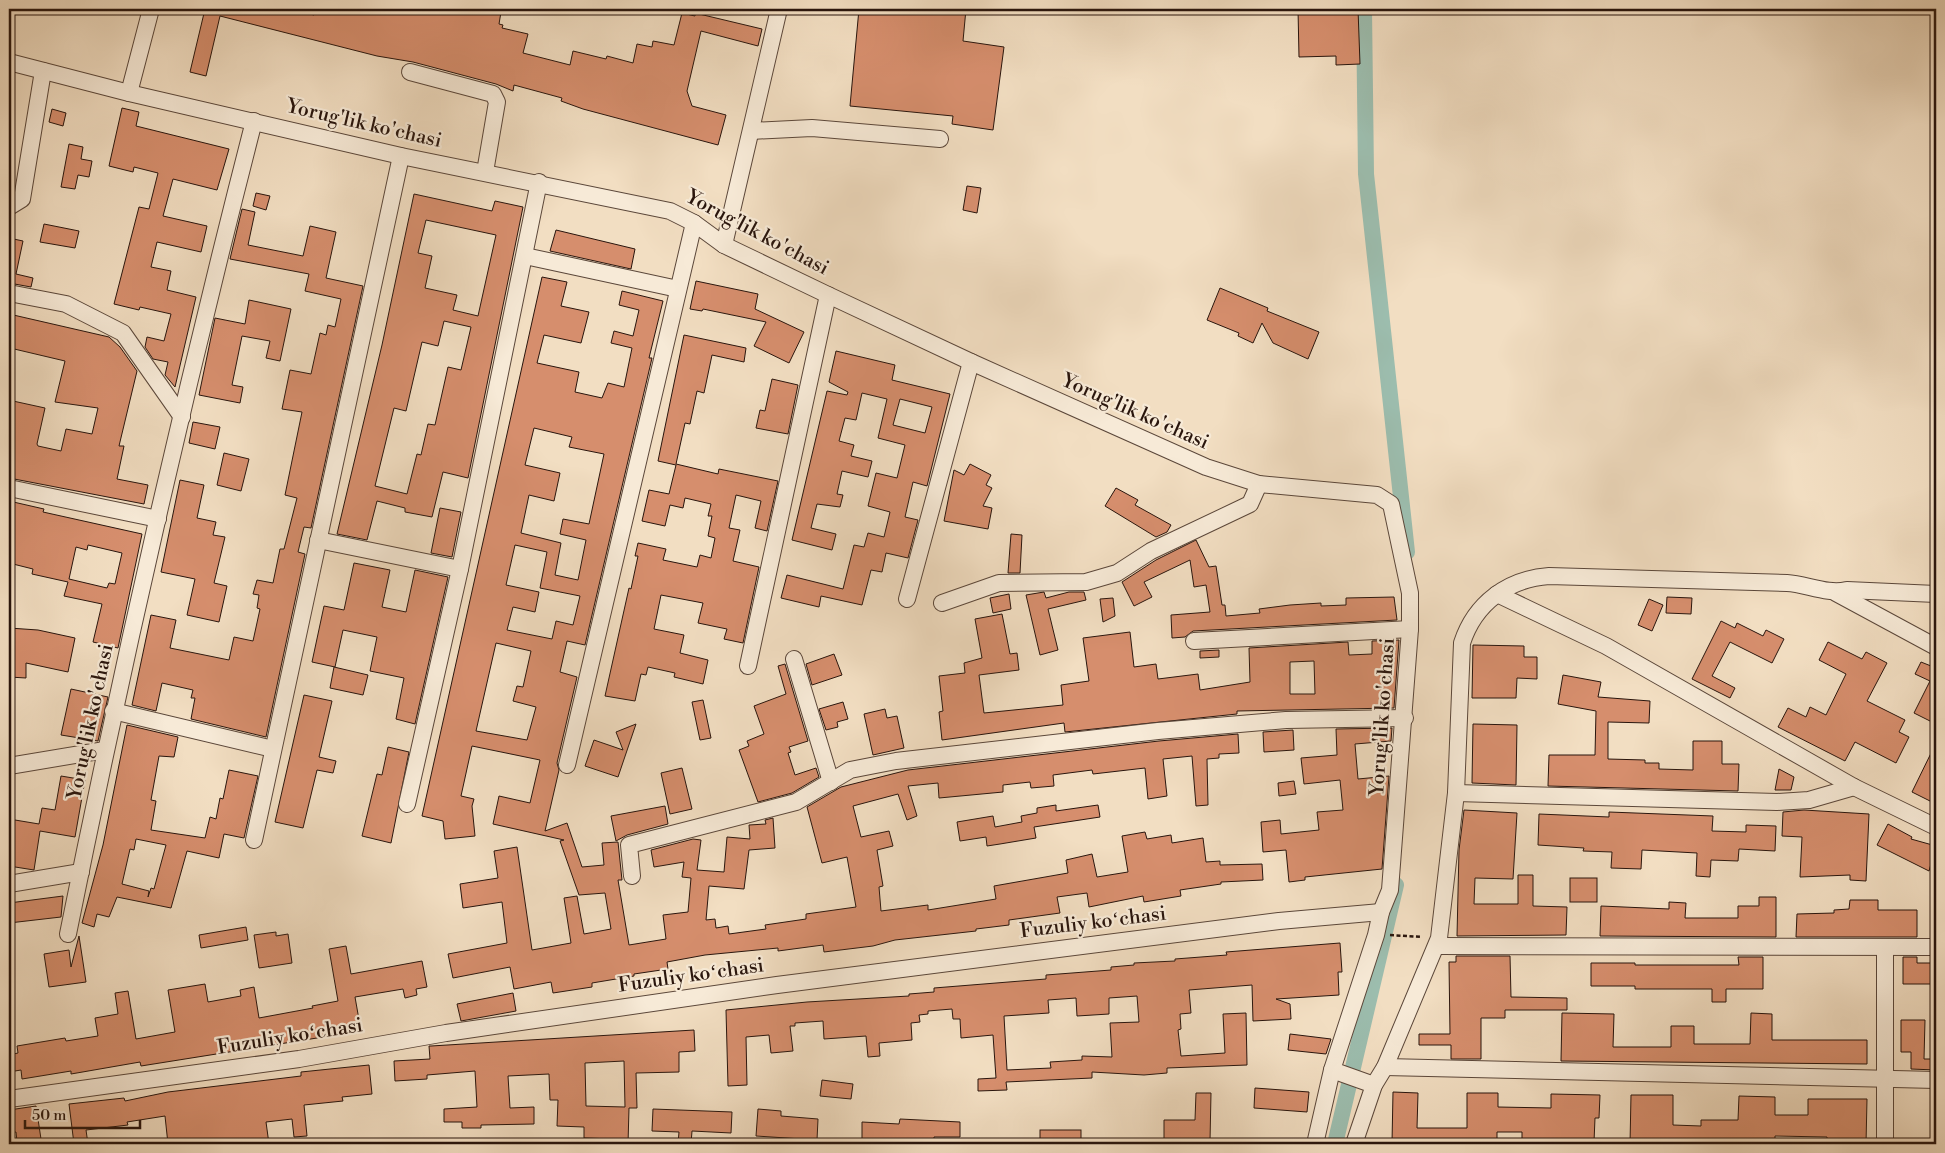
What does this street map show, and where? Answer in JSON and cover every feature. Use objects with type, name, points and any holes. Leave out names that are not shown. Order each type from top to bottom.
[{"type":"street","points":[[129,93],[151,9]]},
{"type":"street","points":[[724,245],[779,9]]},
{"type":"street","name":"Yorug'lik ko'chasi","points":[[9,62],[129,93],[401,156],[538,182],[670,211],[694,223],[724,245],[828,295],[971,362],[1206,466],[1259,484],[1377,495],[1391,504],[1410,593],[1410,629],[1405,718],[1390,890],[1381,912],[1376,935],[1332,1070],[1315,1144]]},
{"type":"street","points":[[9,207],[22,200],[43,71]]},
{"type":"street","points":[[410,72],[493,94],[497,102],[485,172]]},
{"type":"street","name":"Yorug'lik ko'chasi","points":[[68,934],[113,711],[212,286],[254,121]]},
{"type":"street","points":[[750,131],[812,128],[940,139]]},
{"type":"street","points":[[254,840],[401,156]]},
{"type":"street","points":[[407,804],[460,569],[525,256],[538,182]]},
{"type":"street","points":[[567,764],[694,223]]},
{"type":"street","points":[[525,256],[678,289]]},
{"type":"street","points":[[9,293],[66,304],[123,333],[182,417]]},
{"type":"street","points":[[748,666],[828,295]]},
{"type":"street","points":[[907,600],[971,362]]},
{"type":"street","points":[[942,603],[999,584],[1086,582],[1117,573],[1151,550],[1250,504],[1259,484]]},
{"type":"street","points":[[9,488],[158,519]]},
{"type":"street","points":[[318,540],[460,569]]},
{"type":"street","points":[[1354,1144],[1374,1085],[1385,1067],[1439,942],[1456,793],[1462,643],[1466,629],[1475,616],[1497,594],[1527,578],[1549,576],[1694,579],[1804,584],[1836,593],[1936,648]]},
{"type":"street","points":[[1836,593],[1847,590],[1936,594]]},
{"type":"street","points":[[1497,594],[1606,646],[1854,787],[1936,827]]},
{"type":"street","points":[[1194,641],[1410,629]]},
{"type":"street","points":[[794,659],[831,782]]},
{"type":"street","points":[[113,711],[273,749]]},
{"type":"street","points":[[632,876],[629,845],[796,802],[850,770],[896,761],[1149,732],[1286,720],[1405,718]]},
{"type":"street","points":[[9,766],[105,750]]},
{"type":"street","points":[[1456,793],[1777,802],[1809,800],[1854,787]]},
{"type":"street","points":[[9,884],[81,872]]},
{"type":"street","name":"Fuzuliy koʻchasi","points":[[9,1100],[299,1059],[446,1034],[777,985],[1279,921],[1381,912]]},
{"type":"street","points":[[1439,942],[1885,949],[1936,947]]},
{"type":"street","points":[[1885,949],[1885,1144]]},
{"type":"street","points":[[1385,1067],[1936,1080]]},
{"type":"street","points":[[1332,1070],[1374,1085]]},
{"type":"path","points":[[1376,935],[1439,942]]},
{"type":"building","points":[[205,9],[291,9],[314,15],[316,10],[324,12],[324,9],[430,9],[450,13],[451,9],[486,9],[501,12],[499,24],[503,25],[502,28],[528,34],[523,53],[570,65],[573,51],[606,59],[607,56],[633,63],[637,44],[652,47],[653,41],[674,45],[682,13],[695,16],[695,13],[762,29],[758,46],[701,31],[687,91],[692,106],[726,115],[718,145],[583,109],[561,101],[562,98],[514,85],[513,91],[496,84],[413,62],[377,56],[220,16],[206,76],[190,72]]},
{"type":"building","points":[[859,9],[966,9],[963,41],[1004,47],[993,130],[952,124],[953,116],[850,106]]},
{"type":"building","points":[[1298,9],[1358,9],[1360,64],[1336,65],[1336,56],[1299,57]]},
{"type":"building","points":[[122,108],[139,112],[136,126],[229,149],[217,190],[173,179],[163,216],[207,226],[201,252],[157,242],[151,267],[171,271],[167,290],[196,297],[175,387],[165,375],[168,362],[153,359],[145,347],[147,337],[164,341],[171,314],[140,307],[139,310],[114,304],[139,207],[149,209],[158,173],[134,167],[133,172],[109,166]]},
{"type":"building","points":[[52,109],[66,113],[63,126],[49,122]]},
{"type":"building","points":[[69,144],[83,147],[81,159],[92,161],[89,177],[78,175],[75,189],[61,187]]},
{"type":"building","points":[[967,186],[981,188],[977,213],[963,210]]},
{"type":"building","points":[[256,193],[270,196],[266,210],[253,206]]},
{"type":"building","points":[[414,194],[492,211],[495,201],[523,207],[468,478],[443,472],[432,517],[405,512],[405,508],[377,501],[367,540],[337,534],[382,345]],"holes":[[[426,220],[496,235],[478,316],[453,310],[457,295],[425,288],[432,256],[418,253]],[[444,321],[471,327],[461,370],[448,367],[435,425],[428,424],[421,455],[417,454],[407,494],[375,486],[394,408],[406,411],[422,342],[438,346]]]},
{"type":"building","points":[[242,209],[255,212],[248,245],[303,256],[310,226],[336,232],[326,278],[363,286],[311,528],[304,527],[298,552],[305,554],[266,737],[191,719],[195,698],[191,698],[193,690],[162,683],[156,711],[132,705],[151,615],[176,620],[170,648],[229,660],[234,637],[253,641],[260,609],[257,608],[259,595],[253,594],[257,580],[273,583],[280,549],[284,549],[297,498],[285,495],[302,412],[282,409],[290,370],[311,374],[320,333],[326,335],[328,325],[335,327],[341,299],[305,291],[309,274],[230,259]]},
{"type":"building","points":[[44,224],[79,231],[75,248],[40,242]]},
{"type":"building","points":[[556,230],[635,249],[631,269],[550,251]]},
{"type":"building","points":[[9,238],[23,241],[16,274],[33,278],[31,287],[9,283]]},
{"type":"building","points":[[542,277],[567,282],[561,306],[589,312],[581,343],[544,335],[537,363],[579,372],[575,392],[602,398],[608,383],[624,387],[632,348],[611,343],[614,331],[633,336],[639,310],[619,305],[622,291],[663,301],[649,358],[652,358],[585,645],[567,641],[560,672],[577,677],[557,763],[559,770],[545,831],[567,823],[582,867],[604,865],[602,843],[618,842],[622,880],[618,880],[629,945],[666,939],[663,915],[688,912],[691,878],[682,877],[684,862],[654,867],[651,850],[693,839],[701,840],[697,870],[724,872],[727,837],[750,839],[749,825],[766,824],[765,820],[773,818],[775,848],[749,850],[744,889],[709,886],[706,920],[715,919],[716,928],[728,926],[729,934],[766,929],[765,925],[806,919],[806,914],[856,907],[847,857],[822,863],[807,807],[841,787],[908,770],[1159,741],[1238,734],[1239,753],[1219,754],[1219,758],[1207,759],[1208,805],[1196,806],[1192,756],[1163,759],[1167,796],[1148,799],[1145,768],[1093,774],[1092,770],[1053,775],[1054,786],[1031,788],[1030,782],[1003,785],[1003,792],[939,798],[938,783],[908,786],[917,816],[907,820],[898,794],[853,806],[861,837],[889,831],[893,846],[877,850],[883,886],[879,887],[881,911],[928,905],[928,910],[996,899],[994,886],[1068,873],[1066,860],[1092,854],[1097,877],[1128,872],[1122,836],[1145,832],[1147,839],[1171,835],[1172,843],[1203,838],[1206,862],[1220,861],[1220,865],[1262,864],[1263,880],[1221,882],[1221,884],[1180,890],[1181,896],[1144,902],[1143,896],[1089,907],[1087,893],[1057,897],[1060,913],[1009,920],[1009,925],[976,929],[976,931],[895,940],[873,946],[824,952],[823,945],[778,951],[778,948],[705,955],[667,962],[668,969],[592,983],[592,987],[553,993],[551,982],[514,989],[510,967],[453,978],[448,954],[507,943],[502,902],[463,908],[460,884],[498,878],[494,851],[517,847],[532,950],[571,943],[564,898],[577,896],[584,934],[611,929],[605,893],[579,895],[560,841],[564,840],[493,824],[499,796],[530,803],[540,760],[472,746],[461,796],[474,799],[472,806],[475,836],[445,839],[443,821],[422,816]],"holes":[[[534,428],[572,437],[569,447],[604,454],[589,524],[563,519],[560,534],[586,540],[578,580],[555,575],[561,543],[521,533],[529,495],[554,501],[560,473],[525,465]],[[515,545],[547,552],[540,588],[580,596],[573,625],[556,621],[552,639],[507,630],[513,607],[535,612],[539,592],[506,585]],[[496,643],[531,651],[523,687],[517,686],[513,701],[536,707],[527,740],[476,731]]]},
{"type":"building","points":[[696,281],[758,294],[755,309],[804,332],[789,363],[754,346],[766,322],[703,309],[702,311],[690,309]]},
{"type":"building","points":[[1220,288],[1268,308],[1267,311],[1319,332],[1308,359],[1273,343],[1262,323],[1253,343],[1238,336],[1239,333],[1207,320]]},
{"type":"building","points":[[249,300],[291,309],[280,361],[266,358],[270,341],[242,336],[232,385],[243,387],[240,403],[199,395],[215,318],[245,324]]},
{"type":"building","points":[[9,314],[109,337],[120,347],[137,371],[119,446],[124,446],[117,479],[148,485],[144,504],[9,478],[9,420],[13,401],[45,408],[37,444],[38,446],[61,451],[66,429],[92,434],[98,408],[55,402],[65,361],[10,348],[12,339],[9,339]]},
{"type":"building","points":[[684,335],[746,348],[744,362],[712,355],[704,393],[697,391],[690,424],[685,423],[676,464],[718,474],[719,469],[778,481],[767,531],[755,528],[761,501],[736,495],[729,528],[740,530],[733,561],[759,567],[743,643],[724,639],[727,629],[698,623],[703,603],[661,595],[654,629],[684,635],[680,653],[708,660],[703,684],[674,677],[675,673],[648,667],[646,675],[641,674],[635,701],[605,696],[629,588],[631,589],[638,556],[635,556],[638,543],[666,549],[663,560],[697,567],[700,555],[711,558],[715,538],[708,536],[712,516],[708,516],[711,504],[685,498],[683,508],[670,505],[665,526],[642,521],[649,490],[669,494],[676,465],[658,461]]},
{"type":"building","points":[[836,351],[895,365],[892,380],[950,394],[927,486],[913,482],[905,517],[918,520],[908,558],[886,553],[882,572],[871,570],[862,605],[821,596],[819,607],[781,598],[787,575],[843,589],[854,545],[864,547],[868,533],[884,537],[890,512],[868,506],[876,473],[897,478],[905,445],[878,438],[887,399],[862,393],[856,420],[845,418],[839,441],[854,445],[851,456],[872,461],[868,477],[842,471],[837,494],[843,495],[840,507],[817,504],[811,528],[836,534],[832,550],[792,540],[827,391],[847,395],[848,392],[829,382]],"holes":[[[900,399],[932,407],[925,433],[893,425]]]},
{"type":"building","points":[[772,379],[798,385],[788,434],[756,428],[760,410],[765,411]]},
{"type":"building","points":[[193,422],[220,427],[215,449],[189,443]]},
{"type":"building","points":[[224,453],[249,459],[241,491],[217,485]]},
{"type":"building","points":[[970,464],[991,475],[986,485],[992,488],[983,506],[992,508],[988,529],[944,521],[954,470],[964,475]]},
{"type":"building","points":[[180,480],[204,485],[197,518],[216,522],[213,535],[225,537],[214,583],[227,586],[219,622],[187,615],[195,579],[161,572]]},
{"type":"building","points":[[1116,488],[1138,500],[1135,505],[1171,525],[1167,532],[1156,537],[1105,506]]},
{"type":"building","points":[[9,501],[44,509],[43,512],[142,534],[118,648],[93,642],[102,604],[64,596],[68,582],[32,574],[33,569],[9,563]],"holes":[[[88,545],[122,553],[115,584],[109,583],[107,588],[69,579],[76,547],[87,550]]]},
{"type":"building","points":[[440,508],[461,512],[452,557],[431,553]]},
{"type":"building","points":[[1011,534],[1022,535],[1020,573],[1008,573]]},
{"type":"building","points":[[1196,540],[1209,567],[1216,566],[1222,605],[1225,605],[1226,616],[1260,613],[1259,609],[1290,605],[1321,603],[1321,606],[1346,605],[1346,598],[1394,597],[1397,620],[1193,631],[1185,637],[1172,638],[1171,615],[1210,612],[1206,585],[1194,587],[1190,560],[1144,582],[1152,597],[1134,606],[1122,582],[1156,560]]},
{"type":"building","points":[[354,563],[390,570],[382,607],[406,612],[415,570],[448,577],[415,724],[396,719],[404,678],[370,671],[377,637],[343,630],[335,667],[312,662],[324,606],[344,610]]},
{"type":"building","points":[[1044,592],[1046,598],[1069,592],[1084,592],[1086,600],[1048,609],[1058,650],[1040,655],[1026,595]]},
{"type":"building","points":[[1009,594],[1011,609],[993,613],[990,598]]},
{"type":"building","points":[[1667,597],[1692,598],[1691,614],[1666,613]]},
{"type":"building","points":[[1113,598],[1115,616],[1103,622],[1100,599]]},
{"type":"building","points":[[1649,599],[1663,605],[1652,631],[1638,625]]},
{"type":"building","points":[[1002,614],[1010,654],[1017,653],[1019,670],[979,675],[984,713],[1063,705],[1061,685],[1089,681],[1083,638],[1130,632],[1134,667],[1156,664],[1158,679],[1198,674],[1200,690],[1250,682],[1249,648],[1348,642],[1349,655],[1372,654],[1372,641],[1399,640],[1394,708],[1237,711],[1237,714],[1065,732],[1064,723],[942,740],[939,712],[943,711],[939,676],[965,673],[964,663],[982,658],[975,619]],"holes":[[[1314,661],[1315,694],[1290,694],[1290,662]]]},
{"type":"building","points":[[1721,621],[1735,628],[1737,623],[1763,636],[1766,630],[1784,639],[1772,663],[1730,642],[1712,676],[1735,688],[1730,698],[1692,679]]},
{"type":"building","points":[[9,628],[38,630],[75,638],[68,672],[26,663],[26,678],[9,677]]},
{"type":"building","points":[[1828,642],[1862,659],[1866,652],[1887,663],[1867,701],[1905,720],[1899,732],[1909,737],[1896,763],[1855,742],[1845,761],[1778,727],[1788,708],[1806,717],[1810,707],[1826,715],[1846,674],[1819,660]]},
{"type":"building","points":[[1473,645],[1524,646],[1524,657],[1537,657],[1537,679],[1517,678],[1516,698],[1472,698]]},
{"type":"building","points":[[1219,650],[1219,657],[1200,658],[1200,651]]},
{"type":"building","points":[[834,654],[842,675],[812,685],[806,664]]},
{"type":"building","points":[[1921,662],[1936,668],[1936,724],[1914,713],[1930,681],[1915,674]]},
{"type":"building","points":[[785,664],[808,741],[789,747],[791,752],[788,753],[795,775],[816,768],[819,777],[792,793],[758,802],[739,750],[749,746],[747,741],[764,734],[754,706],[786,694],[778,666]]},
{"type":"building","points":[[334,667],[368,675],[363,695],[330,688]]},
{"type":"building","points":[[1563,675],[1601,682],[1598,697],[1650,701],[1649,723],[1608,722],[1608,759],[1645,760],[1645,763],[1659,763],[1659,769],[1693,770],[1693,741],[1722,741],[1722,764],[1739,764],[1738,791],[1548,786],[1549,755],[1595,755],[1596,711],[1558,704]]},
{"type":"building","points":[[71,689],[108,697],[98,741],[61,735]]},
{"type":"building","points":[[304,695],[332,701],[319,757],[336,761],[333,773],[317,770],[303,828],[275,822]]},
{"type":"building","points":[[703,700],[711,738],[700,740],[692,702]]},
{"type":"building","points":[[843,702],[848,719],[837,722],[838,727],[826,730],[819,709]]},
{"type":"building","points":[[885,709],[887,718],[897,716],[904,748],[873,755],[864,714]]},
{"type":"building","points":[[636,724],[618,777],[585,766],[594,740],[623,750],[616,732]]},
{"type":"building","points":[[1473,724],[1517,725],[1516,785],[1472,783]]},
{"type":"building","points":[[127,725],[178,737],[174,757],[159,756],[151,800],[156,801],[151,830],[205,838],[210,817],[216,819],[220,798],[223,799],[229,770],[258,776],[244,838],[224,834],[219,858],[187,851],[171,908],[117,897],[109,917],[97,914],[94,927],[82,923],[103,845]],"holes":[[[136,839],[166,845],[154,889],[151,888],[148,897],[149,891],[122,884],[130,849],[134,850]]]},
{"type":"building","points":[[1392,728],[1391,741],[1355,744],[1358,779],[1389,776],[1382,869],[1305,877],[1305,880],[1289,882],[1286,850],[1263,852],[1261,822],[1280,820],[1281,834],[1319,830],[1317,812],[1343,810],[1340,780],[1304,784],[1301,758],[1337,755],[1336,729]]},
{"type":"building","points":[[1293,730],[1294,750],[1264,752],[1263,732]]},
{"type":"building","points":[[1936,743],[1936,804],[1912,792]]},
{"type":"building","points":[[388,747],[409,752],[391,843],[362,836],[377,774],[382,775]]},
{"type":"building","points":[[682,768],[692,809],[670,814],[661,773]]},
{"type":"building","points":[[1779,769],[1794,777],[1791,790],[1775,790]]},
{"type":"building","points":[[61,776],[85,780],[75,837],[40,831],[34,870],[9,866],[9,819],[39,824],[42,808],[55,810]]},
{"type":"building","points":[[1294,781],[1296,794],[1279,796],[1278,783]]},
{"type":"building","points":[[1056,805],[1056,811],[1098,805],[1100,817],[1034,827],[1036,838],[987,846],[986,837],[960,841],[957,822],[993,816],[995,827],[1022,822],[1021,816],[1037,813],[1037,808]]},
{"type":"building","points":[[665,806],[668,824],[627,835],[616,841],[611,816]]},
{"type":"building","points":[[1464,810],[1517,813],[1513,879],[1475,878],[1474,904],[1518,904],[1518,875],[1533,875],[1533,906],[1567,907],[1566,935],[1457,936],[1459,850]]},
{"type":"building","points":[[1804,810],[1869,814],[1866,881],[1850,880],[1850,875],[1800,877],[1802,837],[1782,836],[1783,812]]},
{"type":"building","points":[[1609,812],[1713,816],[1712,831],[1746,832],[1746,825],[1776,826],[1775,851],[1739,849],[1738,861],[1711,860],[1710,877],[1696,876],[1697,853],[1642,850],[1641,869],[1611,868],[1612,852],[1583,851],[1584,848],[1538,845],[1539,814],[1609,817]]},
{"type":"building","points":[[1888,824],[1912,837],[1911,839],[1936,846],[1929,871],[1877,845]]},
{"type":"building","points":[[1570,878],[1597,878],[1597,902],[1570,902]]},
{"type":"building","points":[[63,896],[61,917],[9,923],[9,903]]},
{"type":"building","points":[[1759,897],[1776,897],[1776,937],[1600,936],[1601,906],[1669,909],[1669,902],[1686,903],[1685,918],[1738,918],[1738,906],[1759,906]]},
{"type":"building","points":[[1850,900],[1878,900],[1878,910],[1917,910],[1917,937],[1796,937],[1797,914],[1834,913],[1834,910],[1849,909]]},
{"type":"building","points":[[246,927],[248,940],[201,948],[199,935]]},
{"type":"building","points":[[276,932],[276,936],[288,934],[292,963],[259,968],[254,935]]},
{"type":"building","points":[[79,936],[86,982],[49,987],[44,954],[69,950],[71,967]]},
{"type":"building","points":[[1340,943],[1342,972],[1338,972],[1339,995],[1276,999],[1290,1004],[1291,1019],[1253,1021],[1252,985],[1189,990],[1191,1013],[1180,1014],[1181,1029],[1178,1030],[1181,1056],[1225,1053],[1223,1014],[1246,1013],[1247,1065],[1167,1068],[1167,1073],[1144,1075],[1092,1072],[1092,1078],[1006,1082],[1007,1090],[978,1091],[978,1079],[996,1078],[993,1035],[961,1038],[960,1019],[953,1019],[952,1009],[928,1011],[928,1014],[919,1015],[920,1022],[911,1023],[912,1040],[879,1043],[880,1056],[868,1057],[866,1036],[824,1039],[823,1021],[795,1023],[795,1026],[790,1026],[793,1051],[771,1053],[769,1035],[746,1037],[747,1085],[728,1086],[726,1010],[807,1002],[909,996],[909,994],[934,992],[934,988],[1046,979],[1046,975],[1111,970],[1111,967],[1134,965],[1134,963],[1175,961],[1175,959],[1227,955],[1226,952]],"holes":[[[1137,996],[1139,1022],[1110,1023],[1112,1057],[1082,1056],[1082,1060],[1050,1062],[1051,1068],[1007,1070],[1004,1016],[1049,1013],[1048,1000],[1076,998],[1077,1016],[1109,1014],[1109,998]]]},
{"type":"building","points":[[346,946],[351,974],[422,961],[427,987],[416,989],[417,995],[405,998],[403,989],[355,997],[361,1031],[141,1066],[140,1062],[71,1074],[71,1071],[22,1079],[21,1070],[9,1072],[9,1055],[18,1053],[17,1046],[65,1038],[66,1041],[98,1036],[95,1018],[118,1014],[115,993],[128,991],[136,1039],[175,1032],[168,990],[205,984],[208,1002],[241,996],[240,990],[254,987],[259,1018],[313,1008],[312,1006],[338,1001],[329,949]]},
{"type":"building","points":[[1456,956],[1510,956],[1511,997],[1567,998],[1567,1010],[1505,1010],[1505,1018],[1481,1018],[1481,1059],[1451,1059],[1451,1045],[1419,1045],[1419,1034],[1450,1034],[1449,962],[1456,962]]},
{"type":"building","points":[[1738,957],[1763,957],[1763,989],[1726,989],[1726,1002],[1712,1002],[1712,989],[1635,989],[1635,986],[1591,986],[1591,963],[1739,965]]},
{"type":"building","points":[[1903,957],[1917,957],[1917,963],[1936,963],[1936,984],[1903,984]]},
{"type":"building","points":[[513,993],[516,1011],[461,1021],[457,1004]]},
{"type":"building","points":[[1562,1013],[1614,1014],[1613,1047],[1671,1047],[1671,1026],[1694,1026],[1694,1044],[1750,1044],[1751,1013],[1772,1014],[1772,1040],[1867,1040],[1867,1064],[1561,1061]]},
{"type":"building","points":[[1901,1020],[1925,1020],[1924,1059],[1936,1059],[1936,1070],[1911,1069],[1911,1052],[1901,1052]]},
{"type":"building","points":[[694,1030],[695,1051],[679,1052],[679,1072],[636,1073],[637,1108],[629,1108],[628,1144],[615,1144],[615,1139],[584,1138],[584,1127],[557,1126],[558,1100],[550,1100],[549,1074],[508,1076],[510,1108],[534,1107],[534,1124],[481,1125],[481,1128],[462,1128],[462,1122],[444,1122],[444,1109],[477,1107],[475,1071],[427,1075],[427,1079],[395,1081],[394,1061],[430,1059],[429,1046]],"holes":[[[624,1061],[625,1107],[586,1106],[585,1063]]]},
{"type":"building","points":[[1290,1034],[1331,1039],[1326,1054],[1288,1050]]},
{"type":"building","points":[[369,1065],[372,1094],[342,1097],[343,1101],[304,1105],[307,1136],[294,1137],[292,1119],[266,1122],[269,1144],[230,1144],[230,1141],[168,1144],[165,1116],[127,1122],[128,1125],[86,1130],[88,1144],[74,1144],[69,1104],[124,1098],[125,1101],[168,1092],[301,1076],[301,1072]]},
{"type":"building","points":[[822,1080],[853,1084],[851,1099],[820,1096]]},
{"type":"building","points":[[1255,1088],[1309,1092],[1307,1112],[1254,1108]]},
{"type":"building","points":[[1393,1092],[1418,1093],[1417,1128],[1467,1128],[1467,1093],[1498,1093],[1498,1107],[1551,1108],[1551,1094],[1600,1095],[1599,1118],[1595,1118],[1594,1142],[1522,1144],[1522,1132],[1497,1132],[1497,1141],[1465,1141],[1465,1144],[1392,1143]]},
{"type":"building","points":[[1196,1093],[1211,1093],[1210,1141],[1195,1141],[1195,1144],[1164,1144],[1164,1120],[1195,1120]]},
{"type":"building","points":[[1631,1095],[1673,1095],[1673,1125],[1701,1126],[1701,1120],[1738,1120],[1739,1096],[1775,1097],[1775,1115],[1808,1115],[1808,1099],[1867,1099],[1866,1144],[1827,1144],[1827,1137],[1775,1136],[1775,1144],[1630,1144]]},
{"type":"building","points":[[36,1106],[41,1139],[17,1142],[16,1132],[9,1133],[9,1110]]},
{"type":"building","points":[[653,1109],[732,1112],[731,1133],[692,1131],[691,1144],[678,1144],[679,1132],[652,1131]]},
{"type":"building","points":[[758,1109],[781,1111],[781,1116],[818,1119],[817,1140],[756,1136]]},
{"type":"building","points":[[900,1119],[960,1122],[960,1137],[934,1137],[934,1144],[899,1144],[899,1140],[862,1140],[862,1122],[899,1124]]},
{"type":"building","points":[[1040,1130],[1081,1130],[1081,1144],[1040,1144]]},
{"type":"waterway","points":[[1364,9],[1366,174],[1407,552]]},
{"type":"waterway","points":[[1335,1144],[1396,885]]}]
